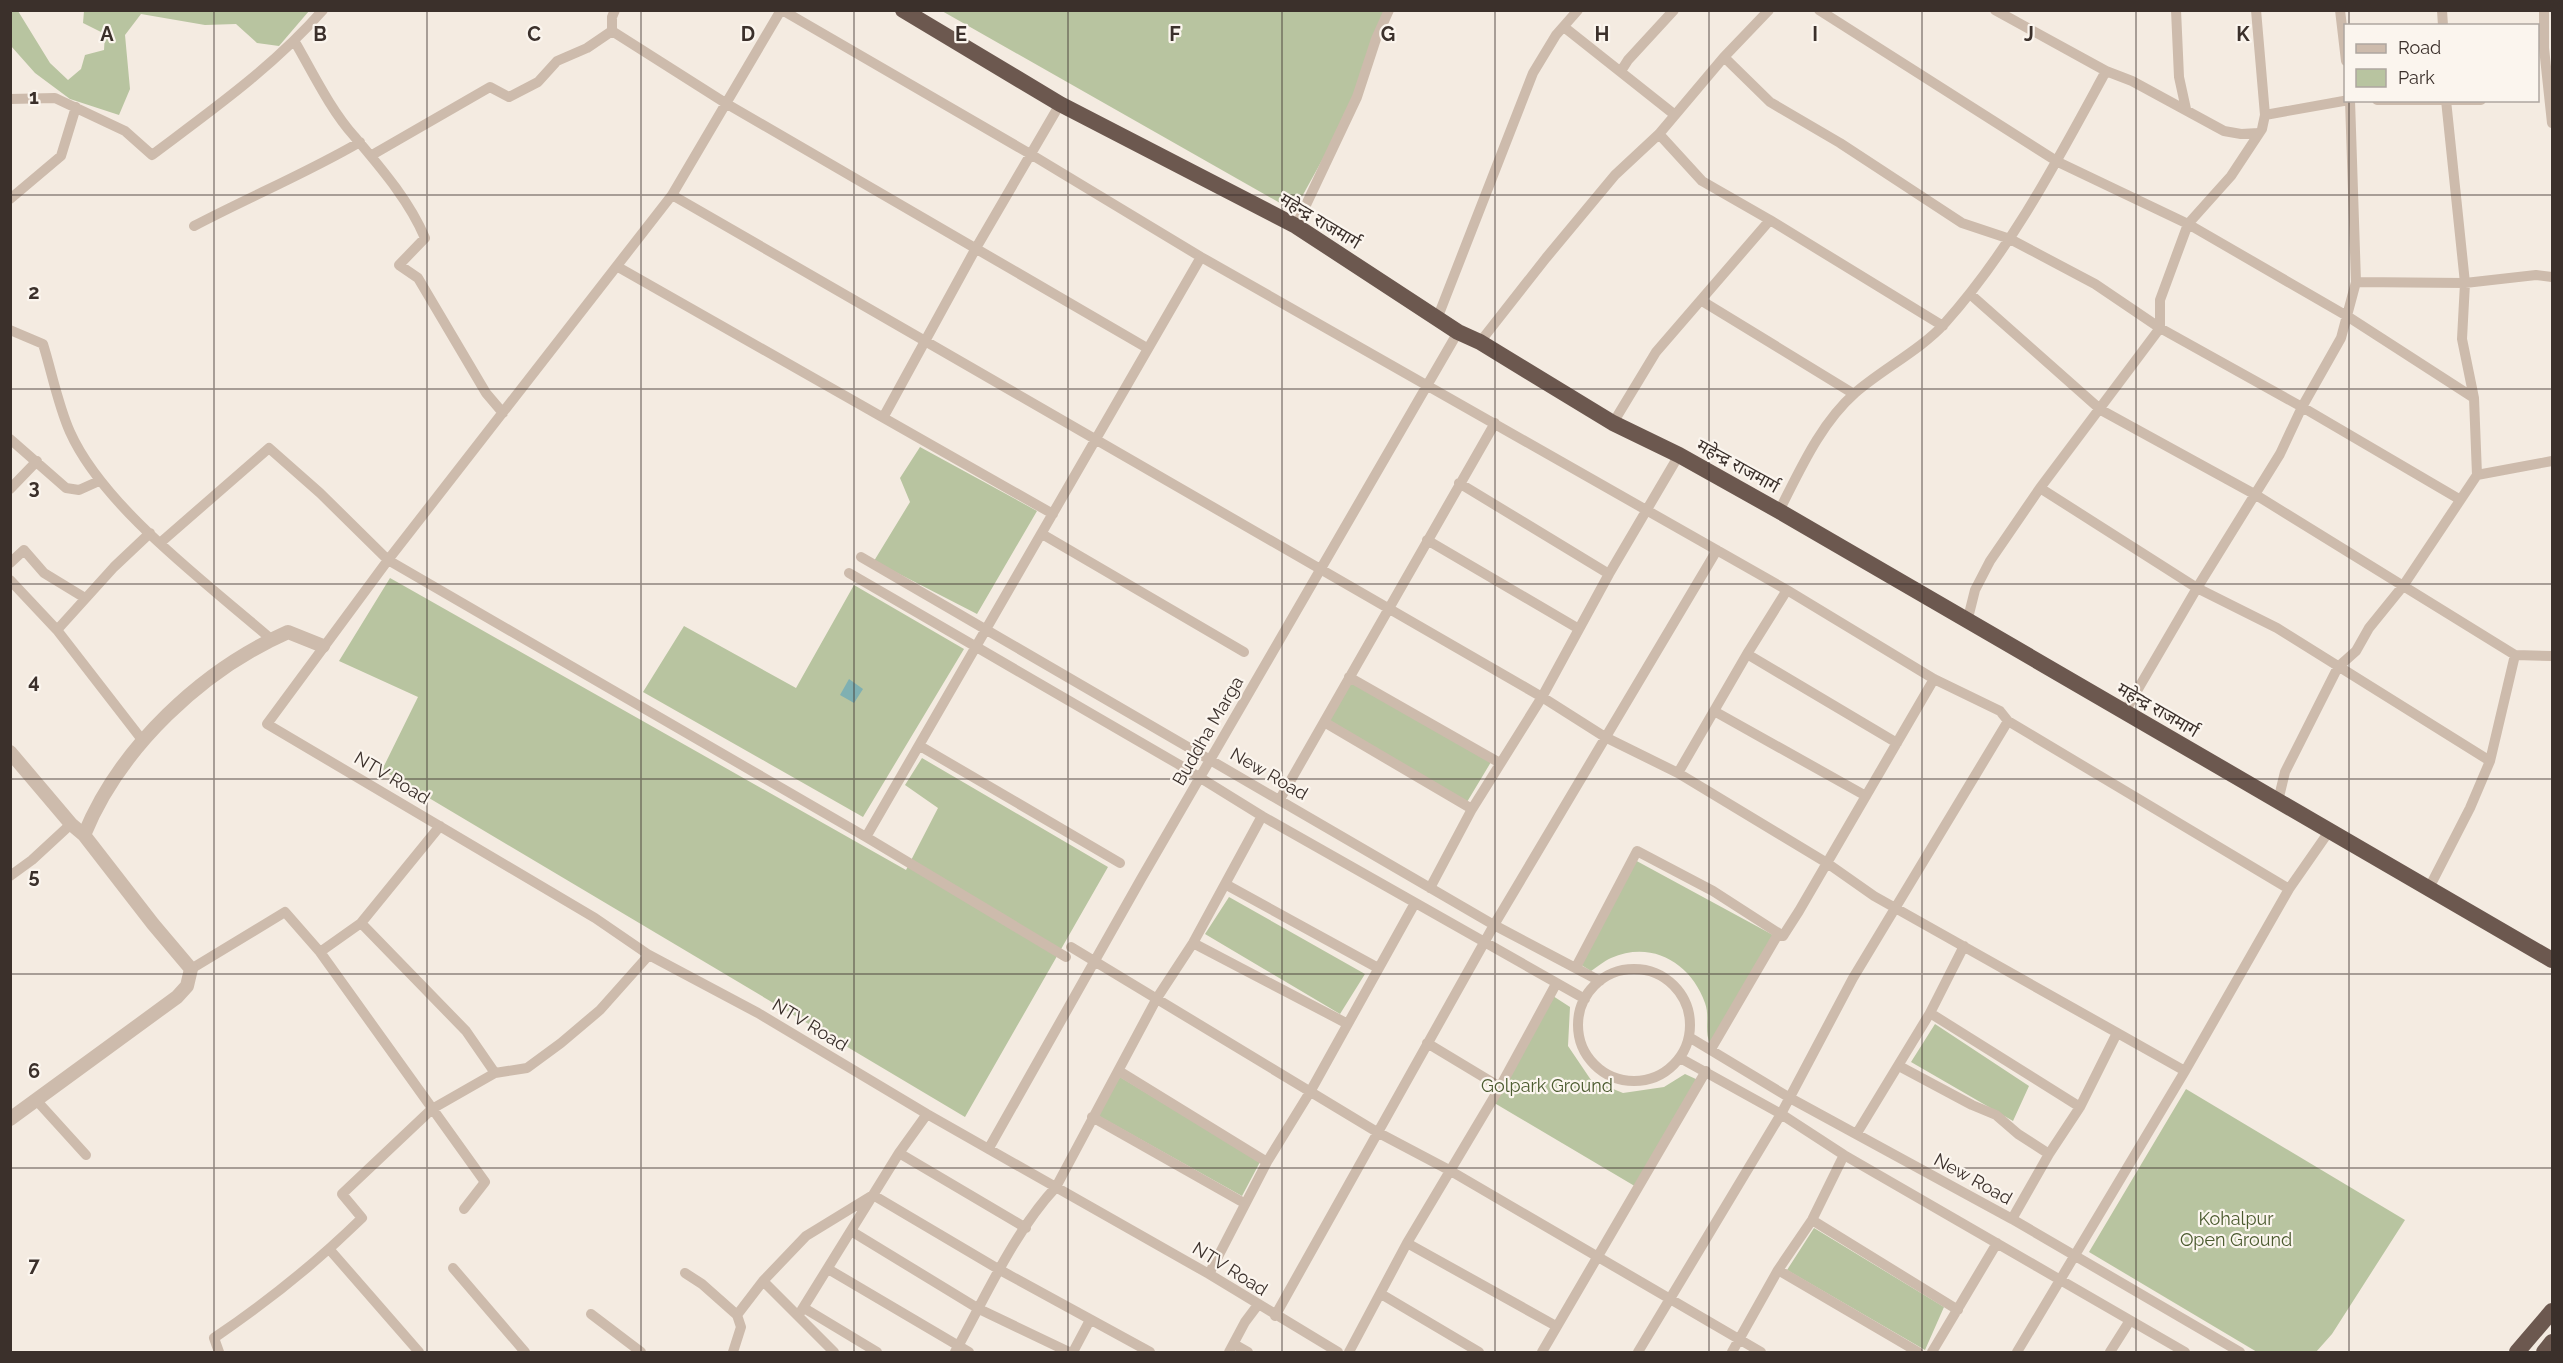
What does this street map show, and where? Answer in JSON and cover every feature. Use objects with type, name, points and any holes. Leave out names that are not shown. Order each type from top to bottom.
[{"type":"highway","name":"महेन्द्र राजमार्ग","points":[[903,10],[1060,104],[1296,226],[1458,333],[1480,342],[1613,423],[1679,455],[1779,511],[2553,960]]},
{"type":"highway","points":[[2517,1353],[2553,1311]]},
{"type":"highway","points":[[2544,1353],[2553,1342]]},
{"type":"street","points":[[10,99],[55,98],[124,131],[152,155],[247,84],[295,42],[322,10]]},
{"type":"street","points":[[612,31],[612,17],[615,10]]},
{"type":"street","points":[[84,835],[97,804],[143,741],[167,713],[214,676],[271,639],[288,632],[323,646],[672,195],[782,10],[1032,155],[1201,257],[1787,590],[1934,679],[2000,711],[2008,721],[2289,889]]},
{"type":"street","points":[[1296,226],[1357,97],[1376,39],[1389,10]]},
{"type":"street","points":[[1437,319],[1533,73],[1556,35],[1578,10]]},
{"type":"street","points":[[1621,71],[1628,60],[1674,10]]},
{"type":"street","points":[[1480,342],[1615,176],[1659,134],[1724,57],[1769,10]]},
{"type":"street","points":[[1819,10],[2058,162],[2188,224],[2347,316],[2474,398]]},
{"type":"street","points":[[1995,10],[2106,71],[2186,109],[2224,131],[2241,134],[2259,133]]},
{"type":"street","points":[[2176,10],[2179,77],[2186,109]]},
{"type":"street","points":[[1967,622],[1975,590],[1990,561],[2040,488],[2101,410],[2160,328],[2160,300],[2188,224],[2231,176],[2262,129],[2265,115],[2256,10]]},
{"type":"street","points":[[2340,10],[2344,44]]},
{"type":"street","points":[[2544,10],[2546,100],[2553,123]]},
{"type":"street","points":[[1564,27],[1675,115]]},
{"type":"street","points":[[612,31],[727,104],[1147,348]]},
{"type":"street","points":[[372,155],[490,87],[509,97],[538,82],[557,61],[587,48],[612,31]]},
{"type":"street","points":[[295,42],[320,86],[354,137],[372,155],[417,218],[425,238],[399,265],[418,278],[486,393],[503,413]]},
{"type":"street","points":[[1724,57],[1770,102],[1840,143],[1962,223],[2010,239],[2095,284],[2160,328],[2302,407],[2459,499]]},
{"type":"street","points":[[1779,511],[1822,429],[1854,393],[1942,326],[1970,294],[2010,239],[2058,162],[2106,71]]},
{"type":"street","points":[[2265,115],[2344,101]]},
{"type":"street","points":[[2124,713],[2197,588],[2280,454],[2302,407],[2329,363],[2341,338],[2356,282],[2350,102]]},
{"type":"street","points":[[2278,801],[2285,772],[2338,666],[2356,651],[2369,628],[2403,586],[2477,475],[2474,398],[2462,339],[2465,283],[2446,102]]},
{"type":"street","points":[[884,416],[976,248],[1060,104]]},
{"type":"street","points":[[10,199],[60,156],[76,107]]},
{"type":"street","points":[[1659,134],[1702,182],[1770,220],[1942,326]]},
{"type":"street","points":[[194,226],[360,142]]},
{"type":"street","points":[[672,195],[1095,437],[1542,697],[1605,737],[1678,773],[1827,863],[1874,896],[2184,1071]]},
{"type":"street","points":[[1613,423],[1656,352],[1770,220]]},
{"type":"street","points":[[866,837],[1201,257]]},
{"type":"street","points":[[618,267],[1053,514]]},
{"type":"street","points":[[2356,282],[2465,283],[2536,275],[2553,277]]},
{"type":"street","points":[[1970,294],[2101,410],[2256,495],[2515,655],[2553,656]]},
{"type":"street","points":[[1702,301],[1854,393]]},
{"type":"street","points":[[10,330],[43,344],[69,431],[99,481],[160,543],[271,639]]},
{"type":"street","name":"Buddha Marga","points":[[989,1148],[1094,960],[1458,333]]},
{"type":"street","points":[[1280,799],[1495,423]]},
{"type":"street","points":[[10,439],[66,488],[79,490],[99,481]]},
{"type":"street","points":[[160,543],[269,448],[388,560],[866,837],[1069,952],[1094,960],[1377,1132],[1449,1170],[1761,1353]]},
{"type":"street","points":[[1430,888],[1472,809],[1542,697],[1609,574],[1679,455]]},
{"type":"street","points":[[10,489],[37,461]]},
{"type":"street","points":[[2477,475],[2553,461]]},
{"type":"street","points":[[1459,483],[1609,574]]},
{"type":"street","points":[[2040,488],[2197,588],[2277,628],[2490,761]]},
{"type":"street","points":[[57,630],[85,598],[150,533]]},
{"type":"street","points":[[1042,534],[1244,652]]},
{"type":"street","points":[[1427,540],[1579,629]]},
{"type":"street","points":[[10,562],[24,550],[44,573],[85,598]]},
{"type":"street","points":[[1275,1316],[1494,925],[1717,550]]},
{"type":"street","name":"New Road","points":[[861,557],[1494,925],[1600,981]]},
{"type":"street","name":"New Road","points":[[849,573],[1200,777],[1262,816],[1585,999]]},
{"type":"street","points":[[10,580],[57,630],[143,741]]},
{"type":"street","points":[[1678,773],[1787,590]]},
{"type":"street","name":"NTV Road","points":[[323,646],[267,724],[595,918],[649,955],[758,1013],[927,1114],[1209,1274],[1257,1306],[1338,1353]]},
{"type":"street","points":[[1747,654],[1897,743]]},
{"type":"street","points":[[2429,888],[2490,761],[2515,655]]},
{"type":"street","points":[[1349,677],[1500,763]]},
{"type":"street","points":[[1783,936],[1934,679]]},
{"type":"street","points":[[1714,711],[1866,796]]},
{"type":"street","points":[[1638,1353],[1781,1114],[1853,978],[2008,721]]},
{"type":"street","points":[[1324,722],[1472,809]]},
{"type":"street","points":[[920,746],[1120,863]]},
{"type":"street","points":[[10,752],[17,767],[84,835],[191,969]]},
{"type":"street","points":[[957,1349],[1000,1270],[1043,1200],[1056,1186],[1157,998],[1193,943],[1262,816]]},
{"type":"street","points":[[10,876],[32,860],[71,824]]},
{"type":"street","points":[[320,952],[361,923],[440,826]]},
{"type":"street","points":[[2017,1353],[2289,889],[2330,830]]},
{"type":"street","points":[[1576,967],[1637,851],[1713,891],[1783,936]]},
{"type":"street","points":[[1225,884],[1378,968]]},
{"type":"street","points":[[1209,1274],[1244,1203],[1310,1092],[1346,1023],[1415,903]]},
{"type":"street","points":[[10,1119],[177,997],[187,986],[191,969],[285,912],[320,952],[485,1182],[464,1209]]},
{"type":"street","points":[[361,923],[466,1031],[495,1073]]},
{"type":"street","points":[[1711,1049],[1777,936],[1783,936]]},
{"type":"street","points":[[1193,943],[1346,1023]]},
{"type":"street","points":[[1857,1133],[1930,1013],[1964,946]]},
{"type":"street","points":[[219,1353],[214,1338],[261,1306],[330,1250],[362,1218],[342,1194],[432,1109],[495,1073],[526,1068],[561,1043],[600,1010],[649,955]]},
{"type":"street","points":[[1628,969],[1643,969],[1671,982],[1681,993],[1689,1015],[1689,1037],[1680,1058],[1663,1073],[1653,1077],[1631,1080],[1610,1075],[1592,1061],[1581,1042],[1578,1020],[1585,999],[1600,981],[1613,973],[1628,969]]},
{"type":"street","points":[[1349,1353],[1407,1243],[1500,1087],[1556,984]]},
{"type":"street","points":[[1930,1013],[2080,1107]]},
{"type":"street","points":[[2012,1219],[2049,1154],[2080,1107],[2118,1033]]},
{"type":"street","name":"New Road","points":[[1689,1037],[1790,1098],[2012,1219],[2240,1353]]},
{"type":"street","points":[[1427,1043],[1500,1087]]},
{"type":"street","points":[[1680,1058],[1781,1114],[1844,1155],[2185,1353]]},
{"type":"street","points":[[1899,1066],[1972,1105],[1996,1115],[2018,1134],[2049,1154]]},
{"type":"street","points":[[1119,1071],[1267,1162]]},
{"type":"street","points":[[1542,1353],[1706,1071]]},
{"type":"street","points":[[37,1101],[86,1155]]},
{"type":"street","points":[[801,1312],[899,1153],[927,1114]]},
{"type":"street","points":[[1092,1117],[1244,1203]]},
{"type":"street","points":[[899,1153],[1026,1228]]},
{"type":"street","points":[[1732,1353],[1778,1270],[1812,1220],[1844,1155]]},
{"type":"street","points":[[873,1195],[1000,1270],[1150,1353]]},
{"type":"street","points":[[737,1316],[763,1281],[806,1236],[873,1195]]},
{"type":"street","points":[[1812,1220],[1958,1310]]},
{"type":"street","points":[[851,1232],[979,1309],[1069,1353]]},
{"type":"street","points":[[1407,1243],[1556,1326]]},
{"type":"street","points":[[1932,1353],[1997,1243]]},
{"type":"street","points":[[330,1250],[419,1353]]},
{"type":"street","points":[[453,1268],[525,1353]]},
{"type":"street","points":[[828,1269],[957,1349],[969,1353]]},
{"type":"street","points":[[1778,1270],[1918,1353]]},
{"type":"street","points":[[685,1273],[702,1284],[737,1316],[741,1327],[733,1353]]},
{"type":"street","points":[[763,1281],[801,1312],[877,1353]]},
{"type":"street","points":[[1381,1294],[1479,1353]]},
{"type":"street","points":[[1248,1353],[1231,1348],[1257,1306]]},
{"type":"street","points":[[801,1312],[834,1353]]},
{"type":"street","points":[[591,1314],[641,1353]]},
{"type":"street","points":[[1073,1353],[1090,1320]]},
{"type":"street","points":[[2110,1353],[2130,1322]]},
{"type":"green space","points":[[10,11],[18,11],[50,63],[68,80],[81,69],[85,55],[104,50],[105,34],[83,23],[84,11],[309,11],[279,46],[257,43],[236,24],[205,25],[141,14],[125,35],[130,89],[119,115],[70,99],[35,73],[11,46]]},
{"type":"green space","points":[[942,11],[1389,11],[1357,97],[1294,211]]},
{"type":"green space","points":[[920,447],[1037,511],[977,614],[874,561],[910,502],[900,478]]},
{"type":"green space","points":[[390,578],[906,870],[938,808],[905,785],[922,758],[1108,867],[965,1117],[382,770],[418,697],[339,661]]},
{"type":"green space","points":[[854,585],[964,649],[863,817],[643,692],[684,626],[796,688]]},
{"type":"green space","points":[[1350,680],[1491,762],[1467,802],[1329,720]]},
{"type":"green space","points":[[1633,859],[1773,935],[1710,1044],[1705,1003],[1699,989],[1680,966],[1655,954],[1641,952],[1626,953],[1608,959],[1591,971],[1578,963]]},
{"type":"green space","points":[[1229,897],[1365,974],[1340,1014],[1205,934]]},
{"type":"green space","name":"Golpark Ground","points":[[1553,996],[1570,1007],[1568,1046],[1591,1080],[1623,1093],[1664,1087],[1685,1074],[1698,1080],[1638,1188],[1491,1101]]},
{"type":"green space","points":[[1935,1024],[2029,1086],[2013,1121],[1911,1062]]},
{"type":"green space","points":[[1120,1077],[1260,1162],[1242,1196],[1097,1115]]},
{"type":"green space","name":"Kohalpur Open Ground","points":[[2186,1089],[2405,1220],[2332,1334],[2316,1352],[2257,1352],[2089,1252]]},
{"type":"green space","points":[[1814,1228],[1944,1307],[1925,1350],[1787,1270]]},
{"type":"water","points":[[849,679],[863,689],[854,703],[840,695]]}]
